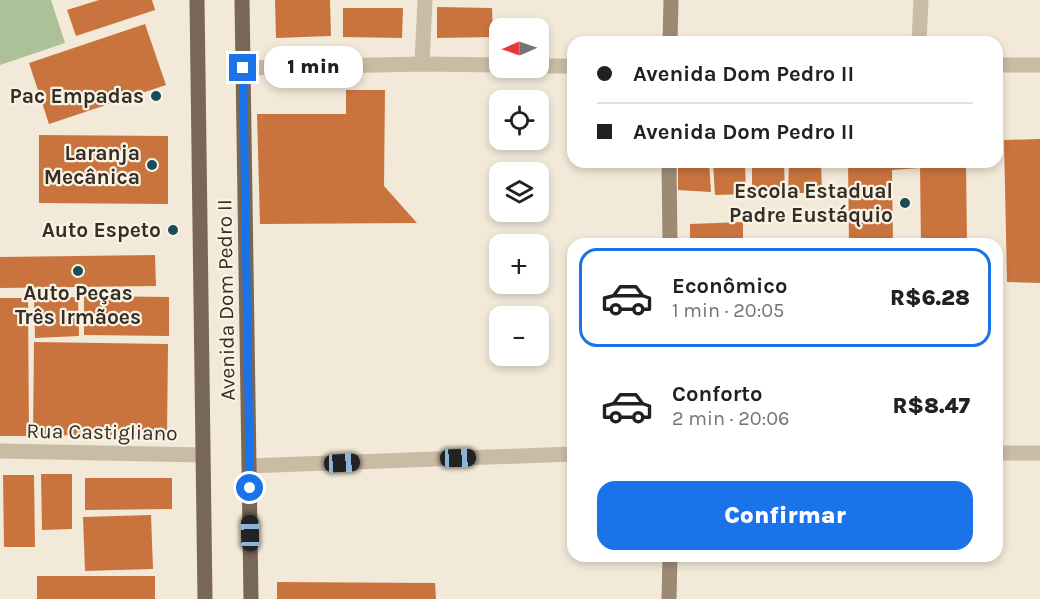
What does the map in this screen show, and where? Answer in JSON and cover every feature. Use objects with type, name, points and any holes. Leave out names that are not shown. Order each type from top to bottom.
[{"type":"main road","name":"Avenida Dom Pedro II","points":[[197,0],[205,599]]},
{"type":"main road","name":"Avenida Dom Pedro II","points":[[242,0],[251,599]]},
{"type":"main road","points":[[670,36],[671,0]]},
{"type":"main road","points":[[669,168],[670,238]]},
{"type":"main road","points":[[669,599],[670,562]]},
{"type":"street","points":[[423,64],[425,0]]},
{"type":"street","points":[[919,36],[921,0]]},
{"type":"street","points":[[243,68],[489,65]]},
{"type":"street","points":[[1003,65],[1040,65]]},
{"type":"street","points":[[549,66],[567,66]]},
{"type":"street","name":"Rua Castigliano","points":[[0,451],[203,454]]},
{"type":"street","points":[[1003,453],[1040,453]]},
{"type":"street","points":[[249,466],[567,454]]},
{"type":"green space","points":[[0,0],[51,0],[65,43],[0,65]]},
{"type":"building","points":[[99,0],[152,0],[155,10],[76,36],[67,10]]},
{"type":"building","points":[[275,0],[330,0],[331,36],[276,38]]},
{"type":"building","points":[[437,7],[492,8],[492,18],[489,18],[489,37],[437,38]]},
{"type":"building","points":[[343,8],[403,8],[402,38],[343,37]]},
{"type":"building","points":[[145,24],[166,85],[49,124],[29,63]]},
{"type":"building","points":[[346,90],[385,90],[384,186],[417,223],[260,224],[257,114],[346,114]]},
{"type":"building","points":[[39,135],[168,136],[168,204],[39,203]]},
{"type":"building","points":[[1040,139],[1040,283],[1007,282],[1004,140]]},
{"type":"building","points":[[678,168],[709,168],[711,192],[678,190]]},
{"type":"building","points":[[713,168],[745,168],[746,194],[715,195]]},
{"type":"building","points":[[752,168],[784,168],[785,196],[752,195]]},
{"type":"building","points":[[789,168],[821,168],[822,193],[788,193]]},
{"type":"building","name":"Escola Estadual Padre Eustáquio","points":[[848,168],[920,168],[892,170],[893,238],[849,238]]},
{"type":"building","name":"Escola Estadual Padre Eustáquio","points":[[920,168],[966,168],[967,238],[921,238]]},
{"type":"building","points":[[743,222],[743,238],[690,238],[690,224]]},
{"type":"building","name":"Auto Peças Três Irmãoes","points":[[155,255],[156,286],[0,288],[0,257]]},
{"type":"building","points":[[84,296],[169,297],[169,336],[84,335]]},
{"type":"building","points":[[78,297],[79,336],[35,338],[34,298]]},
{"type":"building","points":[[0,298],[28,298],[29,436],[0,436]]},
{"type":"building","points":[[34,342],[168,344],[167,436],[33,435]]},
{"type":"building","points":[[41,474],[72,474],[72,529],[42,530]]},
{"type":"building","points":[[3,475],[34,475],[35,547],[4,547]]},
{"type":"building","points":[[85,478],[172,478],[172,509],[85,510]]},
{"type":"building","points":[[151,515],[153,569],[85,571],[83,517]]},
{"type":"building","points":[[37,576],[155,576],[155,599],[37,599]]},
{"type":"building","points":[[277,582],[435,583],[436,599],[277,599]]},
{"type":"place","name":"Pac Empadas","points":[[156,96]]},
{"type":"place","name":"Laranja Mecânica","points":[[152,165]]},
{"type":"place","name":"Escola Estadual Padre Eustáquio","points":[[905,203]]},
{"type":"place","name":"Auto Espeto","points":[[173,230]]},
{"type":"place","name":"Auto Peças Três Irmãoes","points":[[78,271]]},
{"type":"route","points":[[243,68],[250,488]]}]
